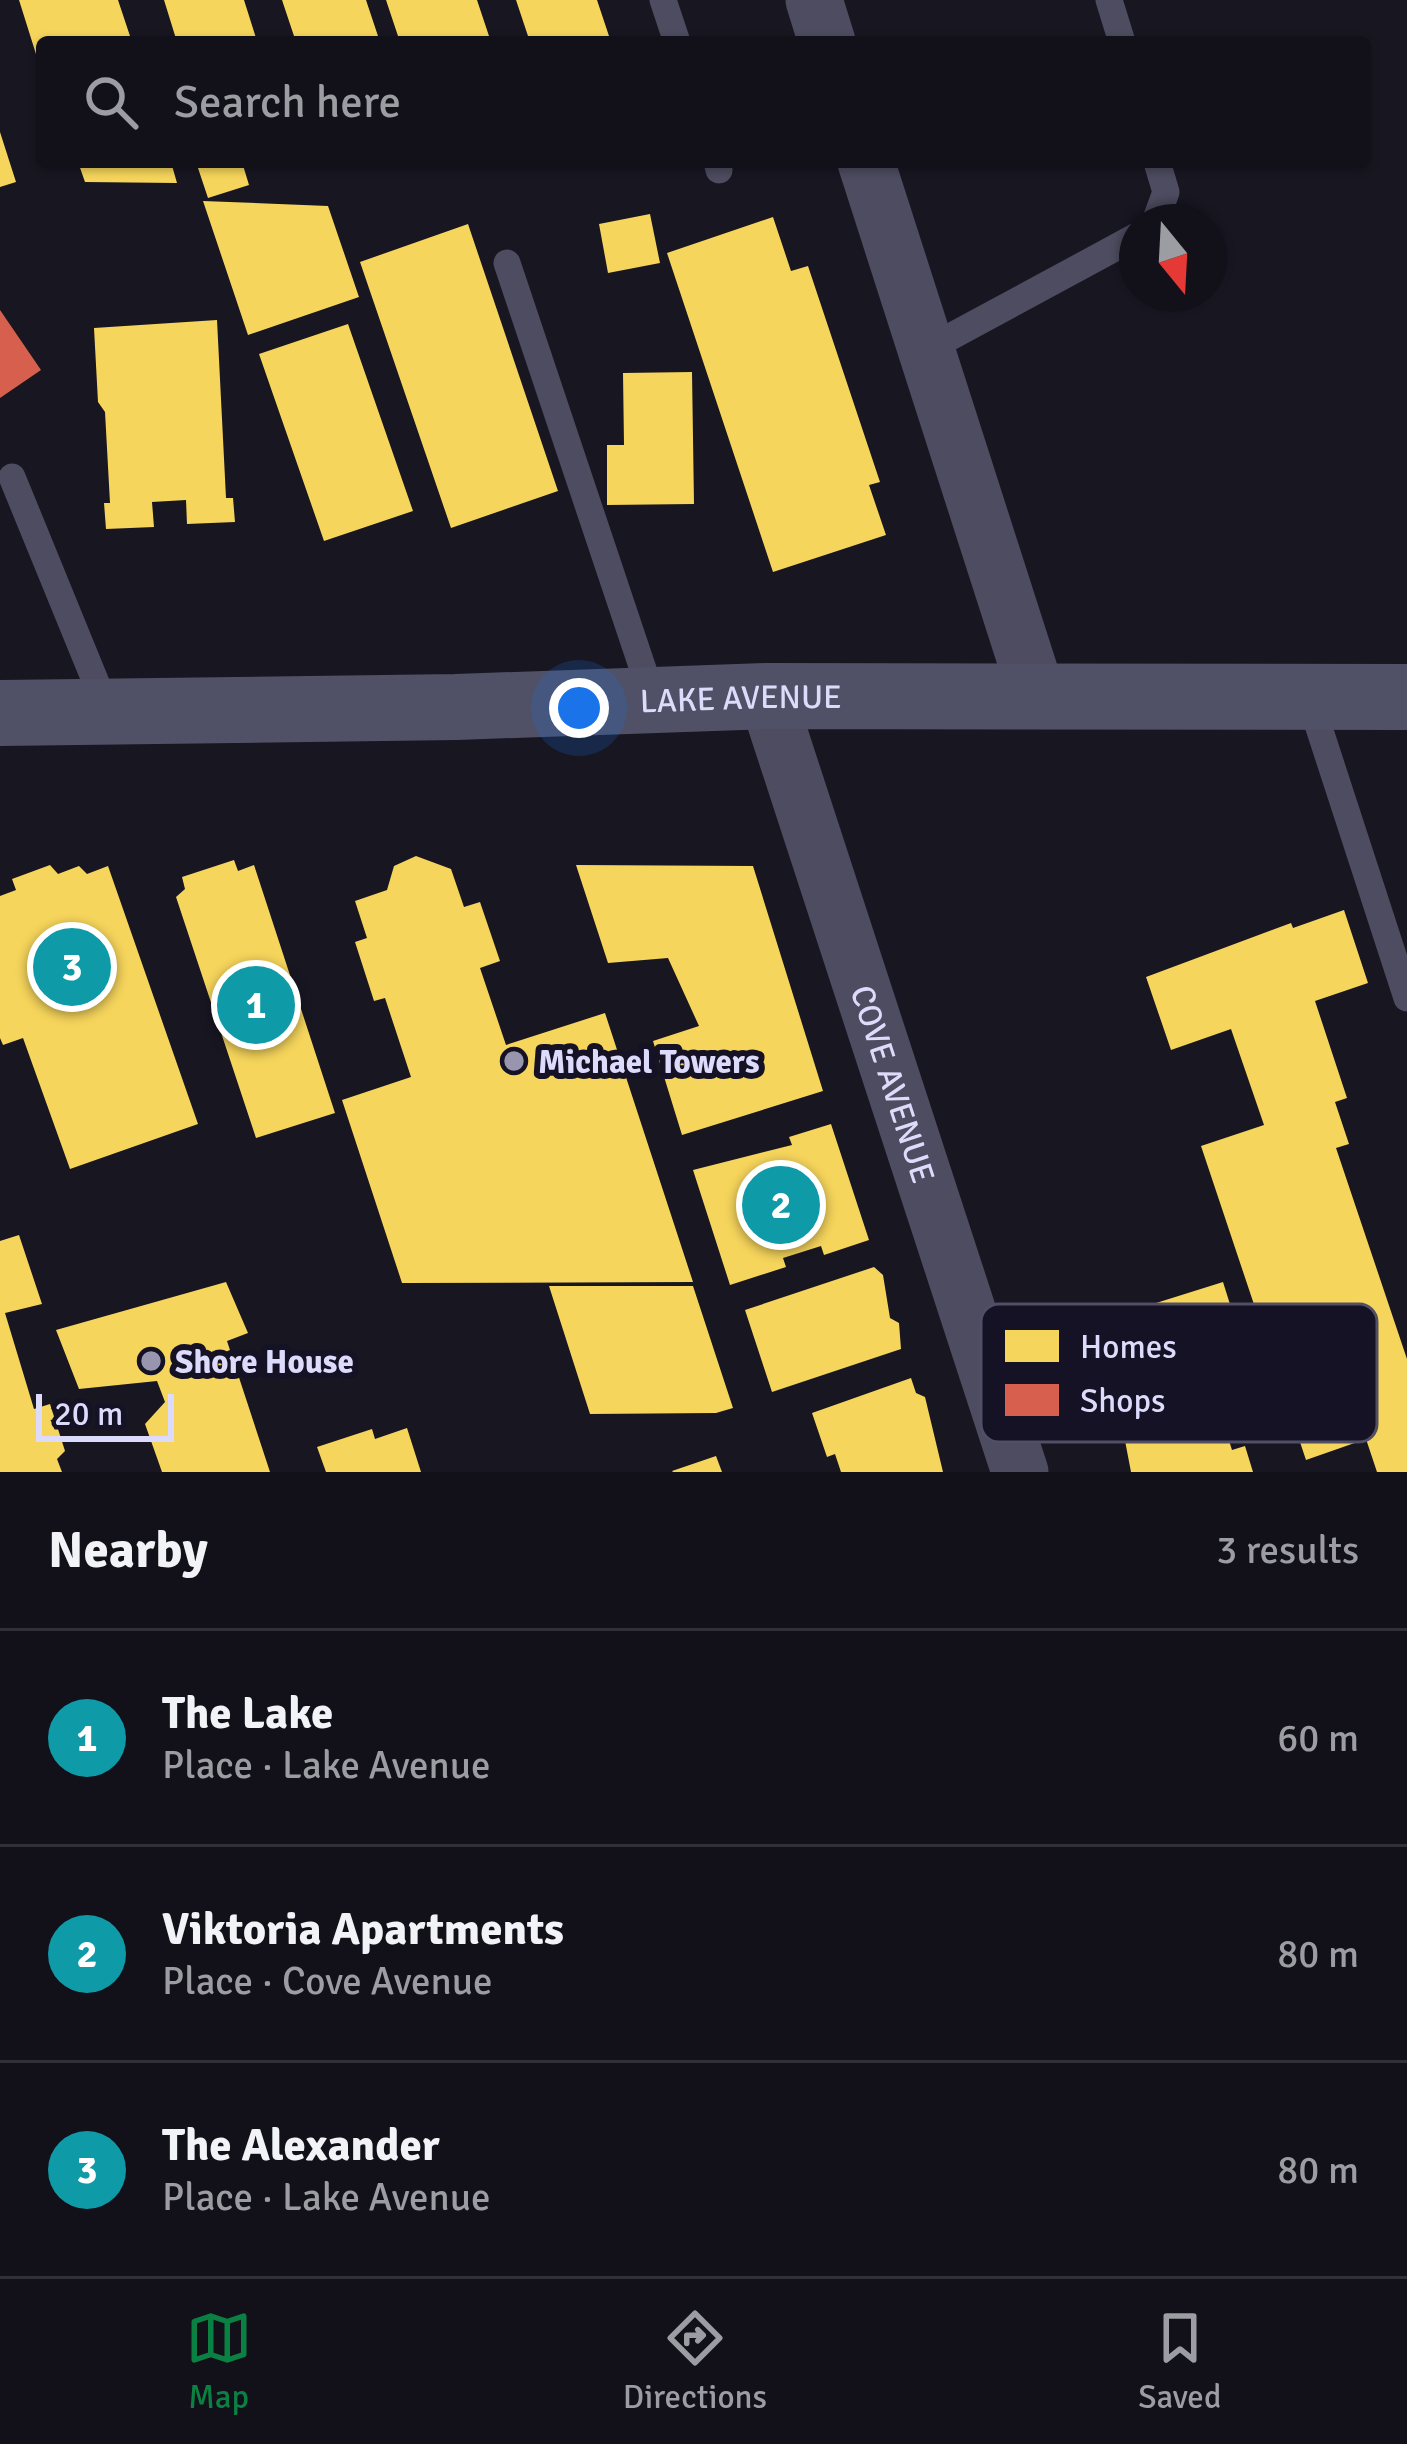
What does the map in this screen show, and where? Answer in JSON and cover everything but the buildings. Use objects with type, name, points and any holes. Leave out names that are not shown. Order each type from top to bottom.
[{"type":"street","points":[[814,0],[825,36]]},
{"type":"street","points":[[868,168],[1036,695]]},
{"type":"street","name":"LAKE AVENUE","points":[[0,712],[767,696],[1407,697]]},
{"type":"street","name":"COVE AVENUE","points":[[767,696],[981,1352]]},
{"type":"street","name":"COVE AVENUE","points":[[1010,1442],[1020,1472]]},
{"type":"lane","points":[[663,0],[675,36]]},
{"type":"lane","points":[[1109,0],[1120,36]]},
{"type":"lane","points":[[1159,168],[1166,193],[1162,204]]},
{"type":"lane","points":[[926,350],[1119,246]]},
{"type":"lane","points":[[507,262],[653,699]]},
{"type":"lane","points":[[13,477],[108,712]]},
{"type":"lane","points":[[1309,697],[1407,998]]},
{"type":"place","name":"The Alexander","points":[[72,967]]},
{"type":"place","name":"The Lake","points":[[256,1005]]},
{"type":"place","name":"Michael Towers","points":[[514,1061]]},
{"type":"place","name":"Viktoria Apartments","points":[[781,1205]]},
{"type":"place","name":"Shore House","points":[[151,1361]]}]
